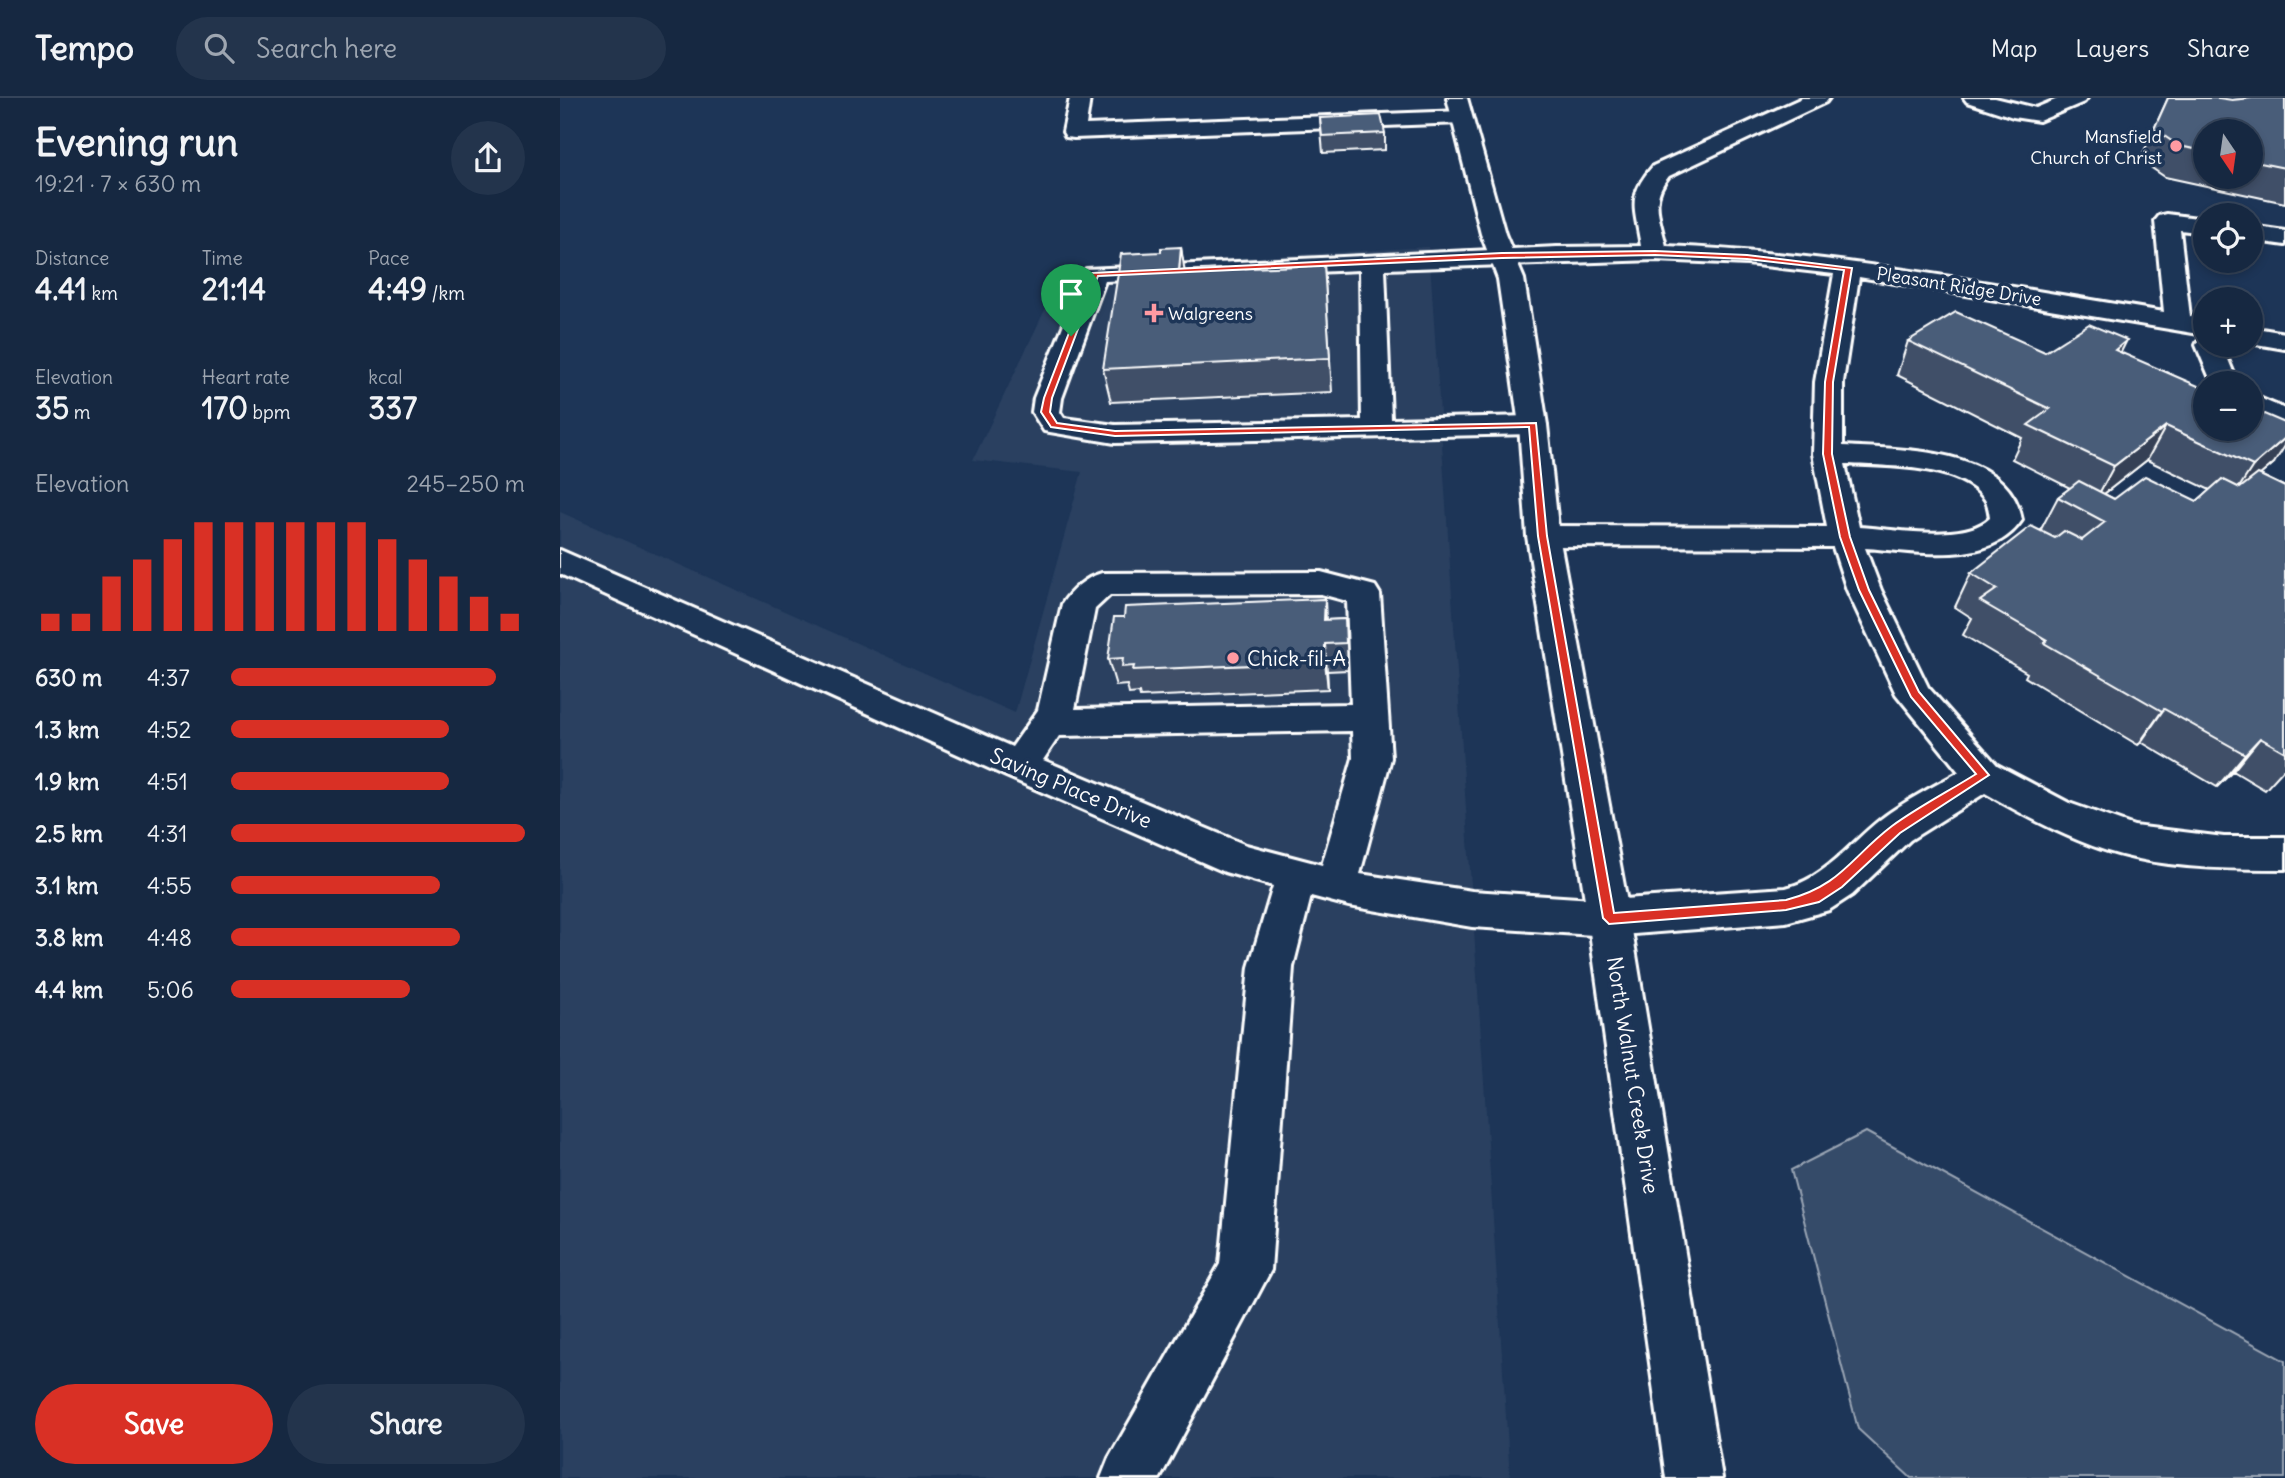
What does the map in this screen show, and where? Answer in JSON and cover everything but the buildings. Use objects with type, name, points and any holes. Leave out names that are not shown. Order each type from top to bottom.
[{"type":"main road","points":[[1080,98],[1074,132],[1326,121],[1460,107]]},
{"type":"main road","points":[[1323,98],[1326,121]]},
{"type":"main road","points":[[1655,253],[1645,201],[1648,186],[1661,172],[1818,98]]},
{"type":"main road","points":[[1974,98],[2020,113],[2039,115],[2077,98]]},
{"type":"main road","name":"North Walnut Creek Drive","points":[[1460,107],[1493,234],[1511,279],[1533,425],[1543,536],[1609,918],[1694,1478]]},
{"type":"main road","points":[[2178,323],[2167,221],[2193,224]]},
{"type":"main road","points":[[2263,235],[2285,238]]},
{"type":"main road","name":"Pleasant Ridge Drive","points":[[1377,427],[1115,433],[1054,425],[1046,412],[1048,398],[1095,274],[1502,256],[1655,253],[1747,257],[1848,268],[2193,325]]},
{"type":"main road","points":[[1372,263],[1377,427],[1533,425]]},
{"type":"main road","points":[[1848,268],[1829,382],[1828,454],[1845,537],[1864,590],[1914,694],[1984,775],[2055,814],[2133,842],[2224,853],[2285,853]]},
{"type":"main road","points":[[2263,337],[2285,341]]},
{"type":"main road","points":[[2263,409],[2285,420]]},
{"type":"main road","points":[[1543,536],[1845,537],[1953,543],[1991,535],[2006,520],[2004,503],[1991,486],[1967,473],[1936,463],[1828,454]]},
{"type":"main road","name":"Saving Place Drive","points":[[560,561],[1239,860],[1317,880],[1472,909],[1609,918],[1786,905],[1814,898],[1838,883],[1896,830],[1984,775]]},
{"type":"main road","points":[[1019,765],[1056,713],[1079,604],[1102,584],[1321,583],[1363,594],[1372,758],[1317,880],[1271,967],[1245,1270],[1129,1478]]},
{"type":"main road","points":[[1049,723],[1370,717]]},
{"type":"shaded area","points":[[1429,247],[1510,1478],[560,1478],[560,512],[1015,713],[1082,472],[973,460],[1065,268]]},
{"type":"shaded area","points":[[1866,1132],[2285,1361],[2285,1478],[1911,1478],[1858,1429],[1791,1170]]},
{"type":"place","name":"Mansfield Church of Christ","points":[[2176,146]]},
{"type":"place","name":"Walgreens","points":[[1154,313]]},
{"type":"place","name":"Chick-fil-A","points":[[1233,658]]},
{"type":"route","points":[[1655,253],[1747,257],[1848,268],[1829,382],[1828,454],[1845,537],[1864,590],[1914,694],[1984,775],[1896,830],[1838,883],[1814,898],[1786,905],[1609,918],[1543,536],[1533,425],[1474,424],[1115,433],[1078,430],[1054,425],[1046,412],[1048,398],[1071,336],[1095,274],[1502,256],[1655,253]]}]
